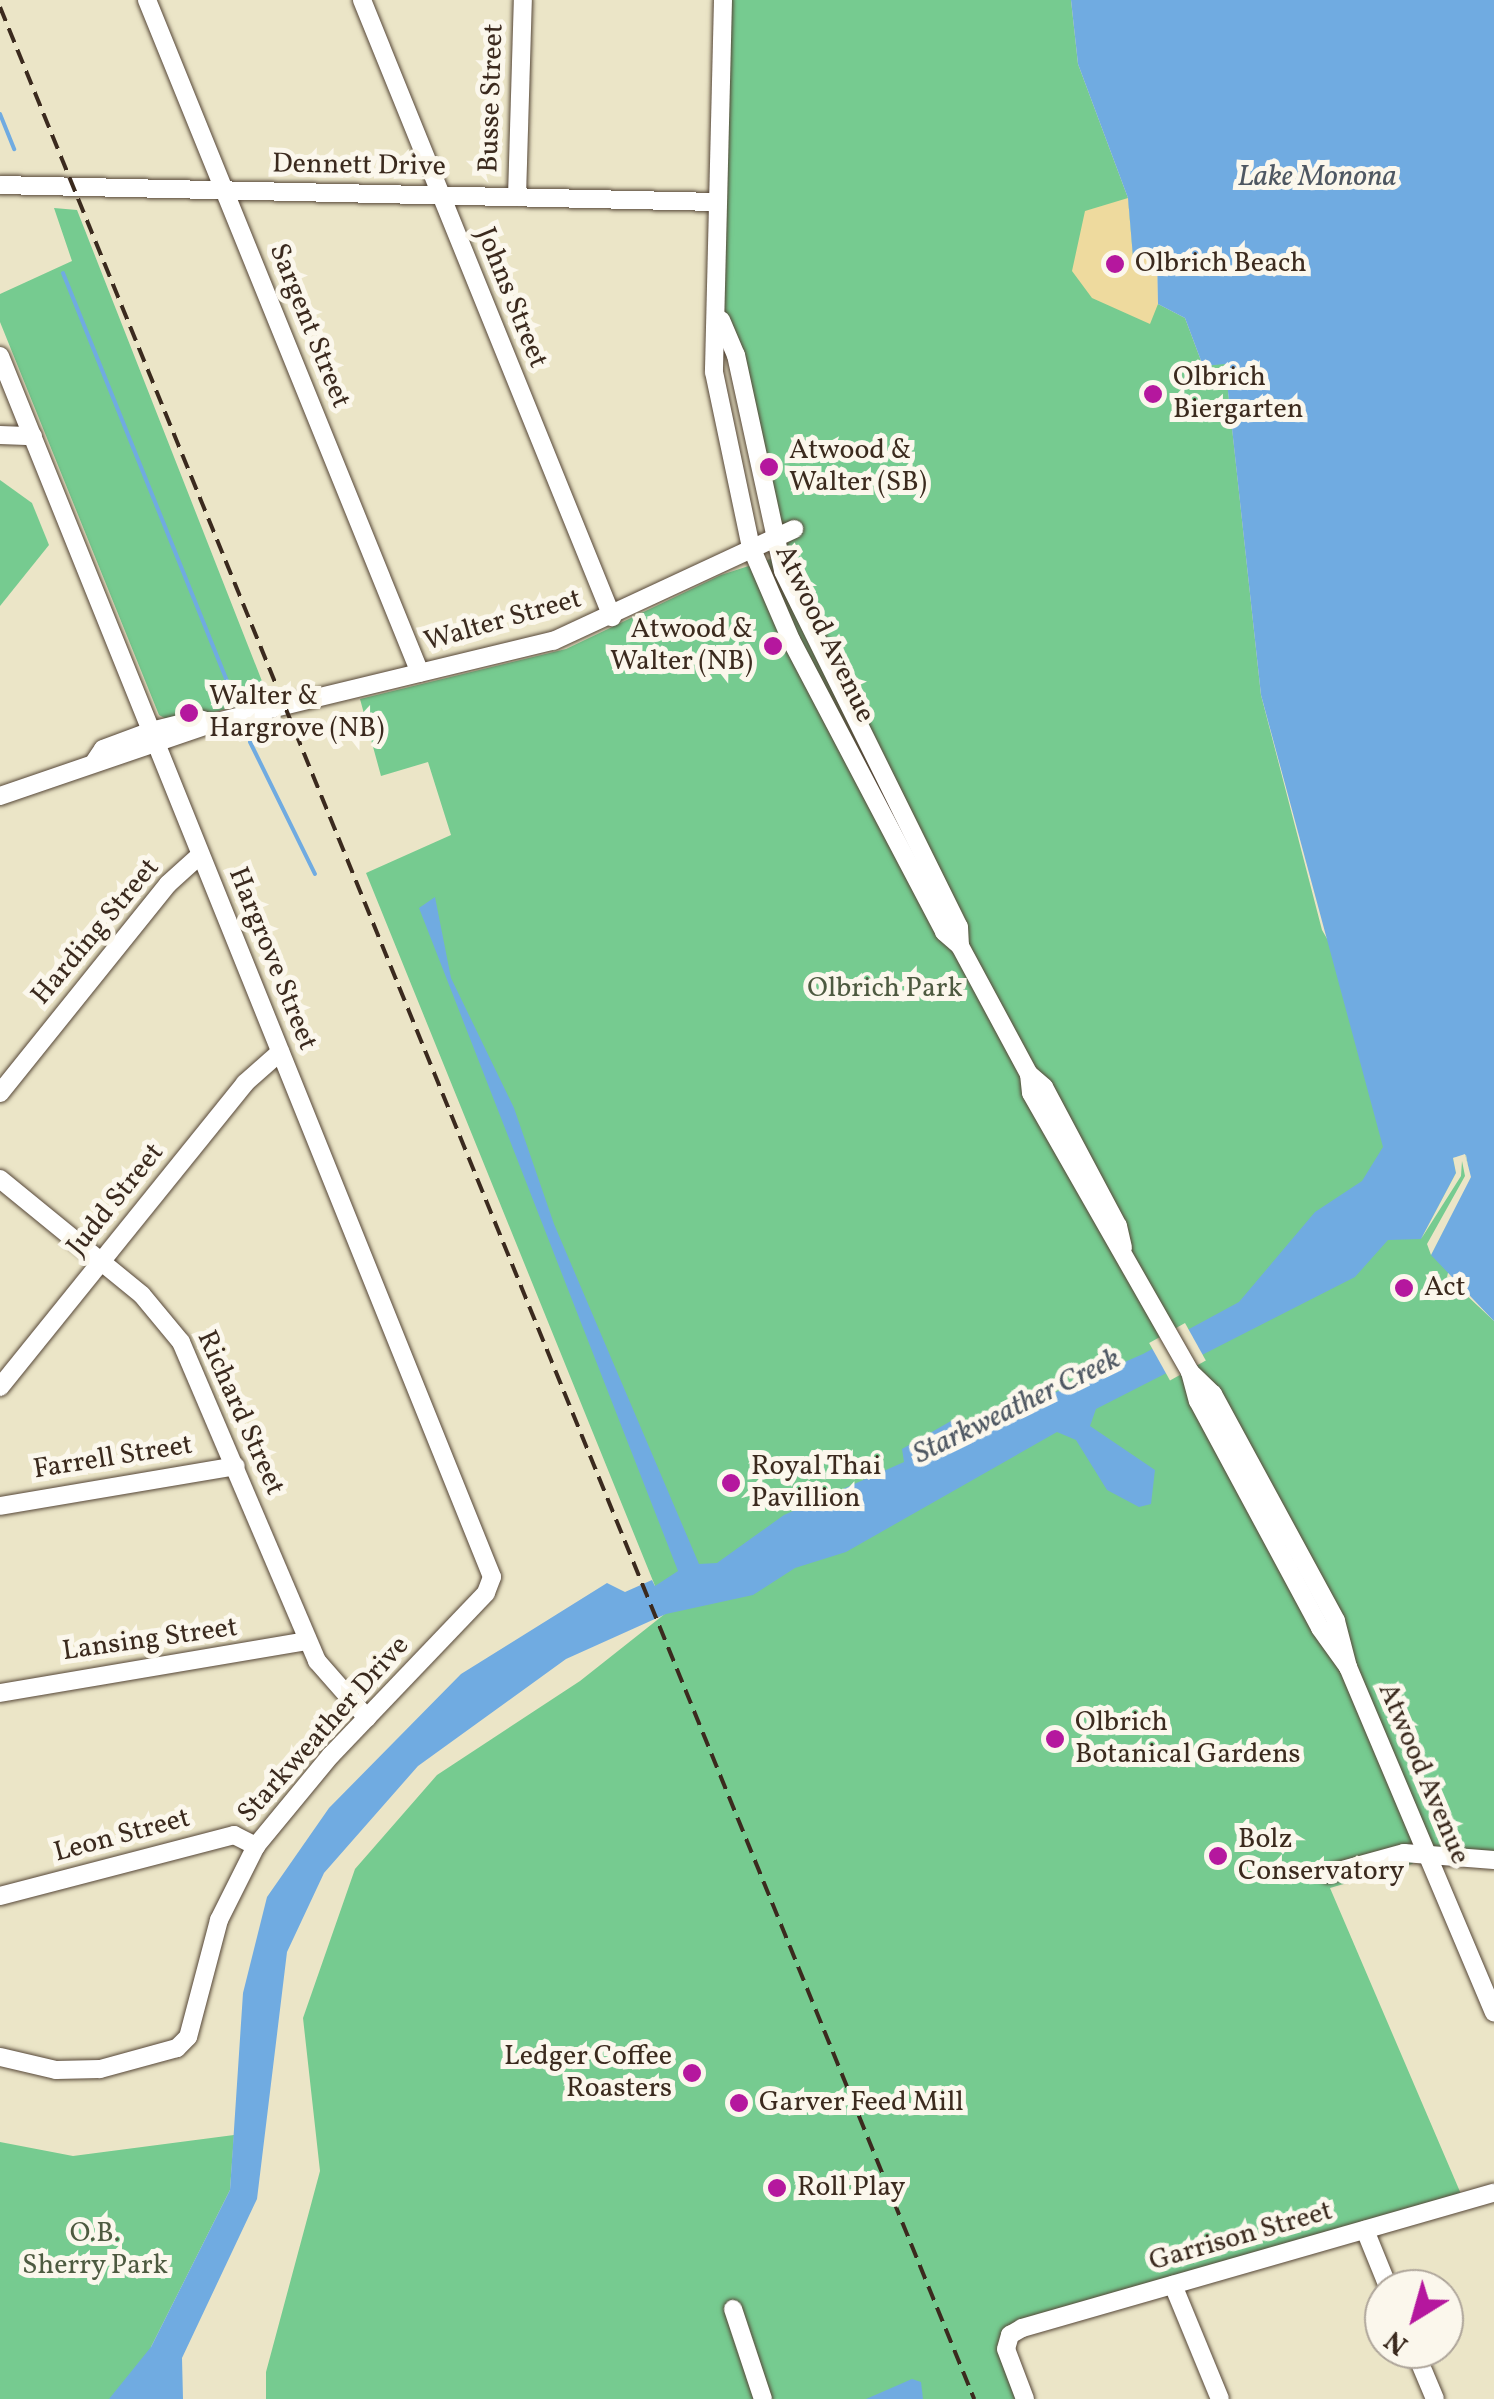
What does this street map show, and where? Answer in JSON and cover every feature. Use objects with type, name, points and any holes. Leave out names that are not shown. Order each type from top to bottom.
[{"type":"street","name":"Sargent Street","points":[[147,0],[420,673]]},
{"type":"street","name":"Johns Street","points":[[362,0],[612,617]]},
{"type":"street","name":"Busse Street","points":[[517,197],[523,0]]},
{"type":"street","name":"Atwood Avenue","points":[[724,0],[716,202],[720,320],[714,372],[751,548],[814,686],[944,932],[960,946],[1029,1074],[1031,1093],[1105,1231],[1124,1252],[1190,1372],[1198,1401],[1310,1611],[1348,1667],[1494,2012]]},
{"type":"street","name":"Dennett Drive","points":[[0,185],[716,202]]},
{"type":"street","name":"Atwood Avenue","points":[[720,320],[736,355],[772,539],[810,634],[959,928],[960,946]]},
{"type":"street","name":"Hargrove Street","points":[[0,356],[199,856],[492,1568],[491,1582]]},
{"type":"street","points":[[0,435],[33,436]]},
{"type":"street","name":"Walter Street","points":[[0,796],[199,719],[212,722],[542,644],[612,617],[794,529]]},
{"type":"street","name":"Harding Street","points":[[0,1094],[168,884],[199,856]]},
{"type":"street","name":"Judd Street","points":[[0,1388],[245,1082],[280,1052]]},
{"type":"street","name":"Richard Street","points":[[0,1179],[142,1295],[181,1342],[308,1641],[336,1688],[367,1718]]},
{"type":"street","name":"Farrell Street","points":[[0,1506],[236,1466]]},
{"type":"street","name":"Starkweather Drive","points":[[0,2056],[56,2070],[100,2069],[154,2059],[184,2041],[219,1920],[256,1846],[491,1582]]},
{"type":"street","name":"Lansing Street","points":[[0,1692],[308,1641]]},
{"type":"street","name":"Leon Street","points":[[0,1896],[234,1835],[256,1846]]},
{"type":"street","points":[[1328,1874],[1426,1852],[1494,1860]]},
{"type":"street","name":"Garrison Street","points":[[1025,2399],[1007,2340],[1022,2328],[1494,2193]]},
{"type":"street","points":[[1365,2230],[1382,2269]]},
{"type":"street","points":[[1172,2285],[1220,2399]]},
{"type":"street","points":[[733,2309],[763,2399]]},
{"type":"street","points":[[1422,2369],[1435,2399]]},
{"type":"green space","name":"Olbrich Park","points":[[723,0],[1071,0],[1078,64],[1128,198],[1133,256],[1158,304],[1185,318],[1203,366],[1225,363],[1261,695],[1322,930],[1453,1158],[1465,1154],[1471,1176],[1447,1277],[1494,1321],[1494,1860],[1426,1852],[1412,1864],[1330,1888],[1464,2201],[1010,2335],[1025,2399],[266,2399],[266,2372],[320,2171],[303,2018],[355,1869],[437,1775],[580,1681],[666,1613],[366,873],[451,835],[428,762],[381,776],[360,699],[566,649],[721,575],[786,554],[720,320]]},
{"type":"green space","points":[[54,208],[77,210],[269,699],[172,722],[159,715],[0,322],[0,294],[72,261]]},
{"type":"green space","points":[[0,480],[32,503],[49,545],[0,606]]},
{"type":"green space","name":"O.B. Sherry Park","points":[[234,2135],[230,2190],[151,2347],[148,2399],[0,2399],[0,2142],[73,2156]]},
{"type":"sand","name":"Olbrich Beach","points":[[1128,198],[1133,256],[1157,255],[1158,304],[1150,324],[1092,298],[1072,271],[1085,211]]},
{"type":"water","name":"Lake Monona","points":[[1071,0],[1494,0],[1494,1321],[1431,1255],[1470,1177],[1466,1155],[1453,1158],[1456,1173],[1421,1239],[1388,1240],[1355,1277],[1096,1409],[1090,1426],[1155,1470],[1151,1504],[1139,1507],[1107,1490],[1076,1440],[1057,1432],[846,1552],[795,1568],[753,1595],[666,1614],[566,1659],[418,1766],[324,1873],[287,1952],[257,2199],[182,2358],[183,2399],[109,2399],[151,2347],[230,2190],[243,1993],[267,1897],[329,1808],[461,1674],[607,1583],[625,1592],[652,1580],[655,1586],[678,1571],[419,908],[435,897],[451,978],[514,1108],[554,1224],[699,1564],[717,1563],[784,1515],[904,1462],[902,1449],[951,1421],[969,1430],[1143,1354],[1239,1302],[1315,1212],[1362,1181],[1383,1147],[1261,695],[1225,364],[1203,366],[1185,318],[1158,304],[1157,255],[1133,257],[1128,198],[1078,64]]},
{"type":"water","points":[[912,2379],[921,2382],[923,2399],[866,2399]]},
{"type":"pier","points":[[1465,1154],[1471,1177],[1431,1255],[1427,1244],[1465,1176],[1462,1161],[1461,1176],[1421,1239],[1456,1173],[1453,1158]]},
{"type":"pier","points":[[1185,1323],[1206,1361],[1170,1380],[1149,1343]]},
{"type":"waterway","points":[[0,114],[14,149]]},
{"type":"waterway","points":[[63,273],[232,694]]},
{"type":"waterway","points":[[250,742],[315,874]]},
{"type":"railway","points":[[0,7],[974,2399]]},
{"type":"place","name":"Olbrich Beach","points":[[1115,264]]},
{"type":"place","name":"Olbrich Biergarten","points":[[1153,394]]},
{"type":"place","name":"Atwood & Walter (SB)","points":[[769,467]]},
{"type":"place","name":"Atwood & Walter (NB)","points":[[773,646]]},
{"type":"place","name":"Walter & Hargrove (NB)","points":[[189,713]]},
{"type":"place","name":"Act","points":[[1404,1288]]},
{"type":"place","name":"Royal Thai Pavillion","points":[[731,1483]]},
{"type":"place","name":"Olbrich Botanical Gardens","points":[[1055,1739]]},
{"type":"place","name":"Bolz Conservatory","points":[[1218,1856]]},
{"type":"place","name":"Ledger Coffee Roasters","points":[[692,2073]]},
{"type":"place","name":"Garver Feed Mill","points":[[739,2103]]},
{"type":"place","name":"Roll Play","points":[[777,2188]]},
{"type":"water label","name":"Starkweather Creek","points":[[1017,1407]]}]
